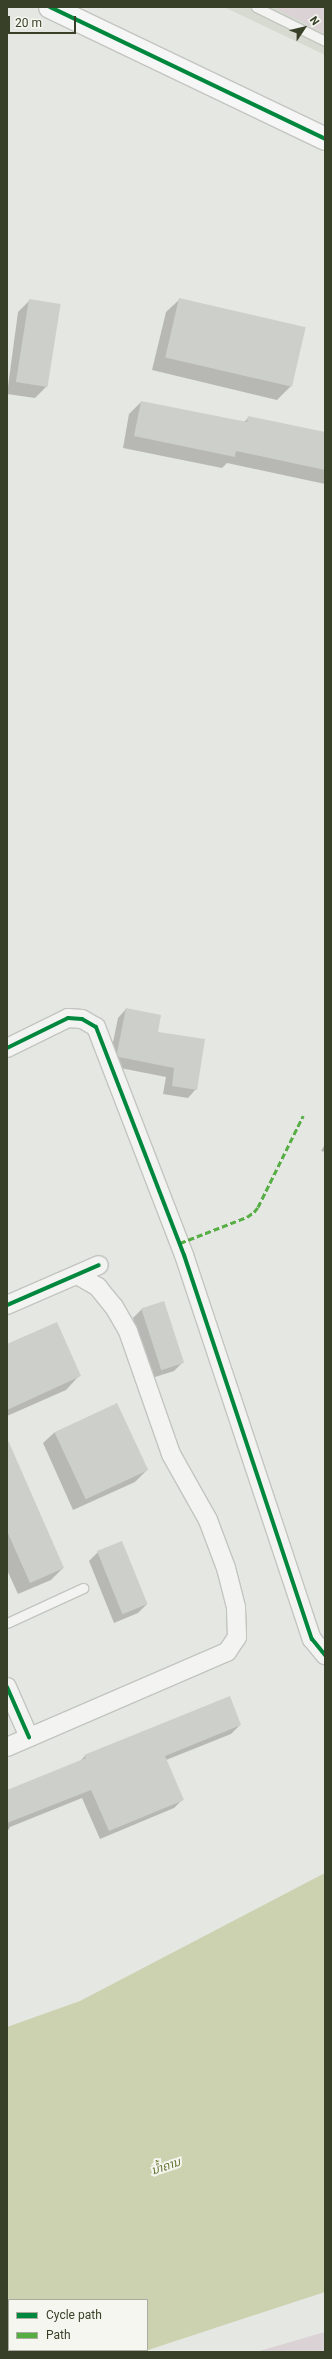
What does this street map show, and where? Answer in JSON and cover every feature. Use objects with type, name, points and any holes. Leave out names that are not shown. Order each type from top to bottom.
[{"type":"street","points":[[50,7],[325,139]]},
{"type":"street","points":[[7,1048],[68,1018],[82,1019],[96,1027],[184,1255],[312,1639],[325,1656]]},
{"type":"street","points":[[7,1305],[99,1265]]},
{"type":"street","points":[[7,1747],[226,1652],[238,1637],[236,1608],[226,1568],[208,1520],[171,1454],[128,1330],[114,1307],[98,1286],[78,1275]]},
{"type":"street","points":[[7,1687],[29,1737]]},
{"type":"lane","points":[[256,7],[325,41]]},
{"type":"lane","points":[[7,1623],[83,1588]]},
{"type":"shaded area","points":[[224,7],[325,7],[325,55]]},
{"type":"shaded area","points":[[273,7],[325,7],[325,33]]},
{"type":"shaded area","points":[[325,2332],[325,2352],[256,2352]]},
{"type":"water","name":"ນ້ຳຄານ","points":[[325,1873],[325,2292],[148,2350],[148,2299],[8,2299],[8,2351],[145,2351],[7,2352],[7,2027],[80,2001]]},
{"type":"building","points":[[179,298],[306,327],[292,387],[165,357]]},
{"type":"building","points":[[29,299],[61,304],[47,387],[16,382]]},
{"type":"building","points":[[141,401],[247,422],[248,416],[325,432],[325,470],[236,451],[235,457],[134,436]]},
{"type":"building","points":[[126,1008],[161,1015],[158,1032],[205,1039],[197,1090],[172,1086],[174,1068],[119,1057],[117,1053]]},
{"type":"building","points":[[164,1301],[184,1363],[161,1370],[141,1308]]},
{"type":"building","points":[[57,1322],[81,1376],[7,1410],[7,1344]]},
{"type":"building","points":[[117,1403],[148,1470],[86,1499],[54,1432]]},
{"type":"building","points":[[7,1438],[64,1568],[30,1583],[7,1531]]},
{"type":"building","points":[[122,1541],[147,1604],[122,1614],[97,1551]]},
{"type":"building","points":[[230,1696],[241,1725],[165,1756],[184,1800],[109,1831],[91,1790],[7,1823],[7,1790],[86,1758],[84,1755]]},
{"type":"marked path","points":[[180,1243],[247,1217],[254,1212],[258,1207],[303,1116]]},
{"type":"cycle path","points":[[50,7],[325,139]]},
{"type":"cycle path","points":[[7,1048],[68,1018],[82,1019],[96,1027],[184,1255],[312,1639],[325,1655]]},
{"type":"cycle path","points":[[7,1305],[99,1265]]},
{"type":"cycle path","points":[[7,1687],[29,1737]]}]
